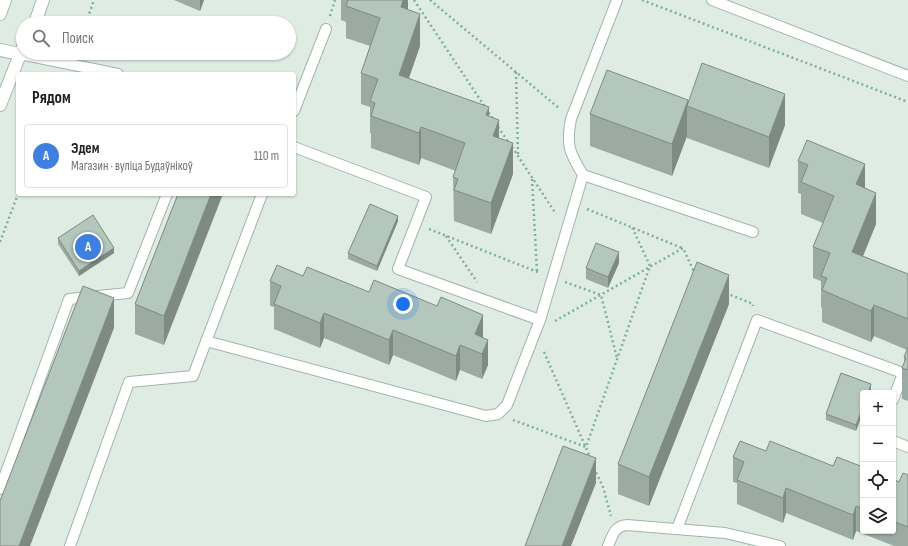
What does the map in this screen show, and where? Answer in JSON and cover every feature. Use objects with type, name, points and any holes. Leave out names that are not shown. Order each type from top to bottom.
[{"type":"street","points":[[0,14],[5,0]]},
{"type":"street","points":[[37,16],[43,0]]},
{"type":"street","points":[[0,50],[16,50]]},
{"type":"street","points":[[0,105],[17,60]]},
{"type":"lane","points":[[617,0],[571,119],[568,138],[572,158],[583,175],[753,232]]},
{"type":"lane","points":[[712,0],[908,76]]},
{"type":"lane","points":[[296,106],[326,29]]},
{"type":"lane","points":[[61,60],[110,72]]},
{"type":"lane","points":[[296,148],[426,197],[398,269],[540,320]]},
{"type":"lane","points":[[206,341],[486,416],[498,414],[507,405],[540,320],[583,175]]},
{"type":"lane","points":[[0,489],[69,299],[128,294],[166,196]]},
{"type":"lane","points":[[70,546],[129,382],[193,376],[261,196]]},
{"type":"lane","points":[[677,529],[757,320],[903,372],[896,392]]},
{"type":"lane","points":[[896,443],[908,447]]},
{"type":"lane","points":[[608,546],[614,530],[619,526],[627,525],[725,533],[780,546]]},
{"type":"path","points":[[88,16],[94,0]]},
{"type":"path","points":[[414,0],[567,230]]},
{"type":"path","points":[[430,0],[571,119]]},
{"type":"path","points":[[642,0],[908,102]]},
{"type":"path","points":[[516,72],[518,157]]},
{"type":"path","points":[[532,177],[537,279]]},
{"type":"path","points":[[0,242],[17,196]]},
{"type":"path","points":[[574,204],[683,248],[695,275]]},
{"type":"path","points":[[416,224],[552,278],[601,295]]},
{"type":"path","points":[[586,447],[650,266],[632,227]]},
{"type":"path","points":[[445,236],[492,303]]},
{"type":"path","points":[[614,530],[603,487],[535,332],[683,248]]},
{"type":"path","points":[[719,290],[753,304],[757,320]]},
{"type":"path","points":[[601,295],[617,360]]},
{"type":"path","points":[[498,414],[586,447]]},
{"type":"building","points":[[348,0],[403,0],[401,7],[420,14],[399,75],[489,107],[486,115],[499,120],[493,136],[513,143],[491,203],[454,190],[458,179],[453,177],[465,143],[421,127],[419,133],[371,116],[375,103],[370,101],[378,79],[361,73],[380,18],[346,6]]},
{"type":"building","points":[[702,63],[785,94],[769,137],[687,106]]},
{"type":"building","points":[[607,70],[688,100],[672,144],[590,114]]},
{"type":"building","points":[[807,140],[865,164],[856,184],[876,193],[852,252],[908,274],[908,319],[874,305],[871,311],[822,290],[827,278],[821,276],[830,253],[813,247],[834,196],[801,182],[808,165],[798,161]]},
{"type":"building","points":[[177,196],[210,196],[164,316],[135,304]]},
{"type":"building","points":[[370,204],[398,216],[377,266],[348,253]]},
{"type":"building","points":[[93,215],[114,248],[79,271],[58,238]]},
{"type":"building","points":[[596,243],[619,252],[608,277],[586,268]]},
{"type":"building","points":[[697,262],[729,275],[649,477],[618,464]]},
{"type":"building","points":[[277,265],[303,276],[307,267],[369,292],[374,280],[437,306],[441,297],[483,315],[475,334],[488,340],[482,354],[460,345],[456,356],[393,330],[389,340],[324,313],[320,323],[274,304],[281,286],[270,281]]},
{"type":"building","points":[[83,286],[114,298],[19,546],[0,546],[0,501]]},
{"type":"building","points":[[908,347],[908,370],[902,368]]},
{"type":"building","points":[[841,373],[871,384],[869,390],[860,390],[860,415],[856,425],[826,414]]},
{"type":"building","points":[[740,441],[766,451],[770,441],[833,466],[837,457],[860,466],[860,508],[856,506],[853,515],[786,488],[783,498],[737,480],[744,462],[733,457]]},
{"type":"building","points":[[563,446],[596,458],[562,546],[525,546]]},
{"type":"building","points":[[903,473],[908,475],[908,527],[896,522],[896,480],[899,482]]},
{"type":"place","name":"Эдем","points":[[88,247]]}]
